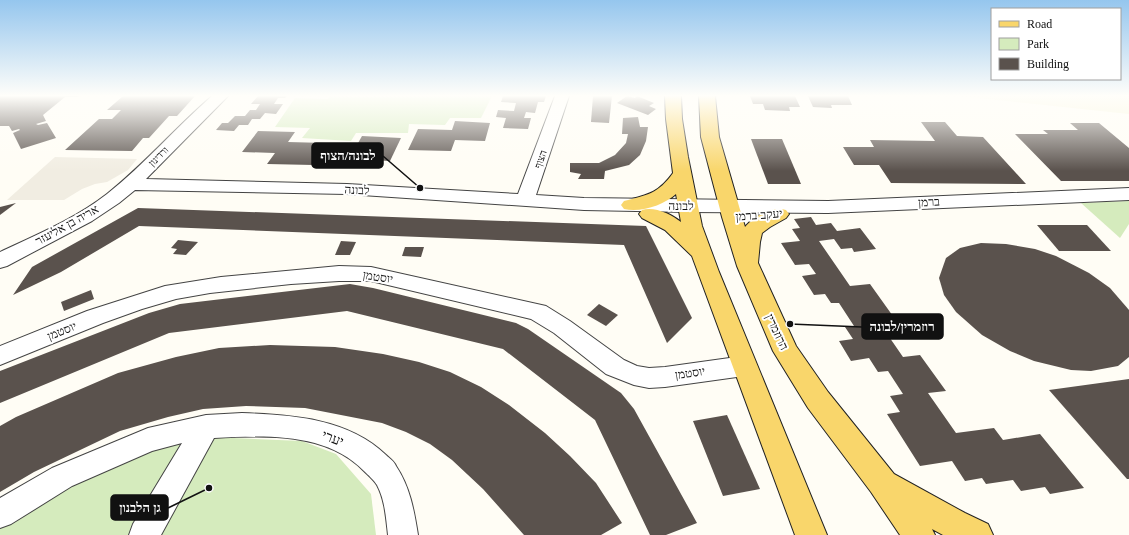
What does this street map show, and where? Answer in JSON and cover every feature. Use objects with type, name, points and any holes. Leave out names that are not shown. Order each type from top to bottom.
[{"type":"main road","points":[[674,121],[681,175],[701,253],[811,535]]},
{"type":"main road","name":"הרוזמרין","points":[[709,121],[710,137],[748,266],[786,351],[818,400],[882,482],[918,535]]},
{"type":"main road","points":[[631,205],[654,200],[664,195],[672,189],[681,175]]},
{"type":"main road","points":[[650,214],[672,226],[690,241],[701,253]]},
{"type":"main road","points":[[748,266],[748,248],[754,228],[760,222],[780,214]]},
{"type":"main road","points":[[882,482],[941,517],[977,535]]},
{"type":"street","name":"ורדינון","points":[[130,184],[195,121]]},
{"type":"street","name":"הצוף","points":[[525,199],[553,121]]},
{"type":"street","name":"לבונה","points":[[130,184],[347,189],[525,199],[584,204],[631,205],[689,211]]},
{"type":"street","name":"אריה בן אליעזר","points":[[0,261],[84,217],[112,199],[130,184]]},
{"type":"street","name":"ברמן","points":[[731,212],[1129,194]]},
{"type":"street","name":"לבונה","points":[[584,204],[650,214],[689,211]]},
{"type":"street","name":"יעקב ברמן","points":[[689,211],[780,214],[828,207]]},
{"type":"street","name":"יוסטמן","points":[[4,349],[154,296],[190,288],[313,274],[348,273],[371,274],[538,312],[562,327],[615,367],[634,375],[649,378],[665,377],[744,366]]},
{"type":"street","name":"יערי","points":[[0,514],[62,477],[148,440],[206,427],[242,425],[280,426],[313,431],[341,440],[366,454],[386,474],[398,500],[404,535]]},
{"type":"street","points":[[144,535],[206,427]]},
{"type":"green space","points":[[279,121],[448,121],[445,125],[409,124],[408,133],[356,133],[351,141],[302,138],[310,128],[275,127]]},
{"type":"green space","points":[[1129,201],[1129,224],[1120,238],[1081,203]]},
{"type":"green space","points":[[211,437],[302,441],[336,454],[371,494],[376,535],[0,535],[0,520],[148,447]]},
{"type":"shaded area","points":[[55,157],[137,159],[128,170],[107,182],[95,184],[82,189],[64,200],[7,200]]},
{"type":"building","points":[[0,121],[46,121],[36,124],[47,123],[56,138],[21,149],[13,133],[20,130],[12,131],[9,126],[0,126]]},
{"type":"building","points":[[97,121],[164,121],[149,138],[143,138],[132,151],[65,150]]},
{"type":"building","points":[[230,121],[251,121],[248,125],[239,125],[234,131],[216,130],[222,123],[228,123]]},
{"type":"building","points":[[455,121],[490,123],[485,141],[455,140],[451,151],[408,150],[418,129],[452,130]]},
{"type":"building","points":[[505,121],[530,121],[528,129],[503,128]]},
{"type":"building","points":[[591,121],[609,121],[609,123]]},
{"type":"building","points":[[623,121],[639,121],[640,127],[648,127],[646,141],[640,155],[629,165],[605,171],[604,179],[578,179],[581,174],[570,172],[570,163],[599,163],[615,155],[626,143],[628,134],[622,134]]},
{"type":"building","points":[[921,122],[945,122],[957,136],[983,137],[1026,184],[891,183],[879,165],[854,165],[843,147],[874,147],[870,140],[935,141]]},
{"type":"building","points":[[1070,123],[1099,123],[1129,148],[1129,181],[1061,181],[1015,134],[1048,134],[1043,130],[1078,130]]},
{"type":"building","points":[[258,131],[295,132],[288,142],[326,143],[314,165],[267,164],[275,153],[242,152]]},
{"type":"building","points":[[362,136],[401,138],[390,161],[349,159]]},
{"type":"building","points":[[751,139],[782,139],[801,184],[768,184]]},
{"type":"building","points":[[16,203],[0,215],[0,207]]},
{"type":"building","points":[[138,208],[646,226],[692,318],[667,343],[624,245],[139,226],[61,272],[13,295],[32,267]]},
{"type":"building","points":[[811,217],[816,225],[831,223],[837,231],[860,228],[876,249],[854,252],[852,248],[841,249],[834,239],[819,241],[850,286],[870,284],[900,326],[883,328],[903,357],[920,355],[946,391],[928,393],[956,433],[994,428],[1003,440],[1040,434],[1084,488],[1050,494],[1045,487],[1021,491],[1013,480],[986,484],[982,478],[965,481],[952,461],[920,466],[887,414],[900,412],[890,396],[903,394],[888,371],[878,372],[869,358],[851,361],[839,341],[853,339],[845,327],[854,326],[839,303],[831,303],[825,294],[814,295],[802,276],[816,274],[809,264],[795,265],[781,243],[800,241],[792,229],[800,228],[794,219]]},
{"type":"building","points":[[1037,225],[1087,225],[1111,251],[1059,251]]},
{"type":"building","points":[[178,240],[198,242],[186,255],[173,254],[177,249],[171,248]]},
{"type":"building","points":[[341,241],[356,242],[350,255],[335,255]]},
{"type":"building","points":[[981,243],[1006,244],[1035,249],[1056,256],[1089,273],[1110,288],[1129,310],[1129,357],[1118,366],[1091,371],[1071,370],[1034,361],[1010,351],[982,335],[956,312],[944,295],[939,278],[946,258],[960,248]]},
{"type":"building","points":[[405,247],[424,247],[421,257],[402,256]]},
{"type":"building","points":[[350,284],[373,288],[516,323],[528,329],[621,393],[634,409],[697,523],[666,535],[650,535],[595,420],[503,349],[347,311],[169,333],[0,403],[0,371],[149,313],[180,304]]},
{"type":"building","points":[[91,290],[94,299],[64,311],[61,302]]},
{"type":"building","points":[[599,304],[618,315],[606,326],[587,315]]},
{"type":"building","points":[[270,345],[335,347],[383,354],[419,362],[450,372],[481,387],[509,405],[545,433],[570,456],[596,483],[622,523],[601,535],[524,535],[483,489],[452,460],[430,444],[406,432],[382,423],[305,408],[246,406],[203,409],[168,417],[120,431],[34,472],[0,492],[0,426],[16,417],[118,373],[176,357],[219,348]]},
{"type":"building","points":[[1129,379],[1129,479],[1127,479],[1049,390]]},
{"type":"building","points":[[727,415],[760,489],[723,496],[693,421]]},
{"type":"place","name":"לבונה/הצוף","points":[[420,188]]},
{"type":"place","name":"רוזמרין/לבונה","points":[[790,324]]},
{"type":"place","name":"גן הלבנון","points":[[209,488]]}]
